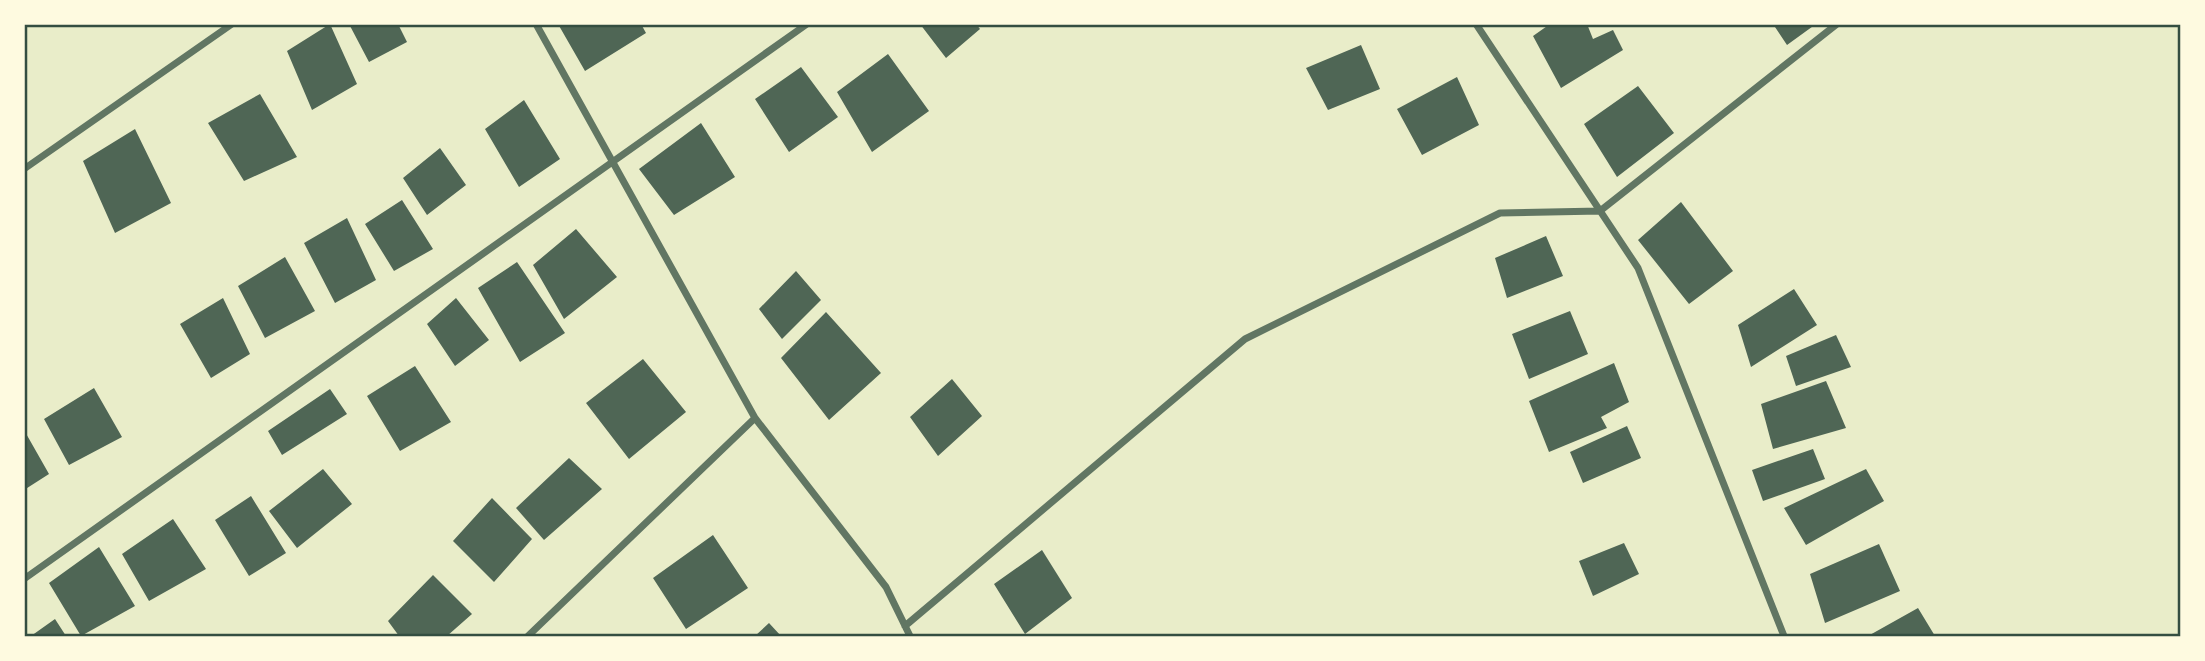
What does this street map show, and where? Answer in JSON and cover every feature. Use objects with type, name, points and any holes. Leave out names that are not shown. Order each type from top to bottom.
[{"type":"street","points":[[24,169],[232,24]]},
{"type":"street","points":[[536,24],[755,418],[886,587],[910,636]]},
{"type":"street","points":[[24,579],[807,24]]},
{"type":"street","points":[[1476,24],[1638,268],[1784,636]]},
{"type":"street","points":[[905,626],[1245,339],[1500,213],[1600,211],[1837,24]]},
{"type":"street","points":[[528,636],[755,418]]},
{"type":"building","points":[[330,24],[357,84],[312,110],[287,51]]},
{"type":"building","points":[[349,24],[398,24],[407,42],[369,62]]},
{"type":"building","points":[[558,24],[641,24],[646,33],[585,71]]},
{"type":"building","points":[[920,24],[976,24],[980,29],[946,58]]},
{"type":"building","points":[[1550,24],[1587,24],[1593,39],[1613,30],[1623,50],[1561,88],[1533,36]]},
{"type":"building","points":[[1773,24],[1816,24],[1787,45]]},
{"type":"building","points":[[1361,45],[1380,89],[1328,110],[1306,68]]},
{"type":"building","points":[[888,54],[929,111],[872,152],[837,92]]},
{"type":"building","points":[[801,67],[838,117],[789,152],[755,99]]},
{"type":"building","points":[[1457,77],[1479,125],[1422,155],[1397,109]]},
{"type":"building","points":[[1638,86],[1674,133],[1617,177],[1584,124]]},
{"type":"building","points":[[260,94],[297,157],[244,181],[208,123]]},
{"type":"building","points":[[524,100],[560,159],[519,187],[485,129]]},
{"type":"building","points":[[701,123],[735,177],[674,215],[639,169]]},
{"type":"building","points":[[135,129],[171,203],[115,233],[83,161]]},
{"type":"building","points":[[440,148],[466,185],[427,215],[403,178]]},
{"type":"building","points":[[402,200],[433,249],[394,271],[365,224]]},
{"type":"building","points":[[1681,202],[1733,271],[1689,304],[1638,240]]},
{"type":"building","points":[[347,218],[376,280],[335,303],[304,243]]},
{"type":"building","points":[[576,229],[617,277],[564,319],[533,265]]},
{"type":"building","points":[[1546,236],[1563,276],[1507,298],[1495,258]]},
{"type":"building","points":[[285,257],[315,311],[265,338],[238,286]]},
{"type":"building","points":[[517,262],[565,333],[520,362],[478,288]]},
{"type":"building","points":[[796,271],[821,300],[782,339],[759,309]]},
{"type":"building","points":[[1794,289],[1817,325],[1751,367],[1738,325]]},
{"type":"building","points":[[223,298],[250,354],[211,378],[180,324]]},
{"type":"building","points":[[456,298],[489,340],[455,366],[427,324]]},
{"type":"building","points":[[1570,311],[1588,354],[1529,379],[1512,334]]},
{"type":"building","points":[[826,312],[881,373],[829,420],[781,358]]},
{"type":"building","points":[[1836,335],[1851,367],[1796,386],[1786,356]]},
{"type":"building","points":[[643,359],[686,412],[629,459],[586,403]]},
{"type":"building","points":[[1614,363],[1629,402],[1601,417],[1607,428],[1549,452],[1529,401]]},
{"type":"building","points":[[415,366],[451,422],[400,451],[367,396]]},
{"type":"building","points":[[952,379],[982,416],[938,456],[910,417]]},
{"type":"building","points":[[1826,381],[1846,428],[1773,449],[1761,404]]},
{"type":"building","points":[[94,388],[122,437],[69,465],[44,419]]},
{"type":"building","points":[[330,389],[347,414],[282,455],[268,431]]},
{"type":"building","points":[[1627,426],[1641,458],[1583,483],[1570,452]]},
{"type":"building","points":[[24,430],[49,474],[24,490]]},
{"type":"building","points":[[1813,449],[1825,479],[1763,501],[1752,470]]},
{"type":"building","points":[[569,458],[602,489],[544,540],[516,508]]},
{"type":"building","points":[[323,469],[352,504],[297,548],[269,511]]},
{"type":"building","points":[[1866,469],[1884,501],[1806,545],[1784,508]]},
{"type":"building","points":[[251,496],[286,553],[249,576],[215,520]]},
{"type":"building","points":[[492,498],[532,539],[494,582],[453,541]]},
{"type":"building","points":[[173,519],[206,569],[149,601],[122,554]]},
{"type":"building","points":[[713,535],[748,588],[686,629],[653,578]]},
{"type":"building","points":[[1624,543],[1639,574],[1593,596],[1579,561]]},
{"type":"building","points":[[1879,544],[1900,591],[1825,623],[1810,574]]},
{"type":"building","points":[[99,547],[135,606],[81,636],[49,583]]},
{"type":"building","points":[[1042,550],[1072,598],[1025,634],[994,584]]},
{"type":"building","points":[[433,575],[472,614],[447,636],[399,636],[388,621]]},
{"type":"building","points":[[1918,608],[1935,636],[1868,636]]},
{"type":"building","points":[[55,619],[66,636],[31,636]]},
{"type":"building","points":[[769,623],[781,636],[755,636]]}]
